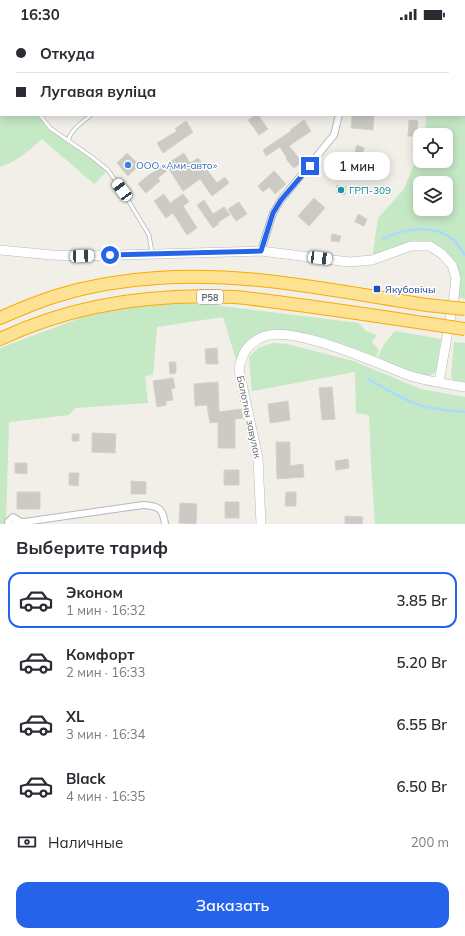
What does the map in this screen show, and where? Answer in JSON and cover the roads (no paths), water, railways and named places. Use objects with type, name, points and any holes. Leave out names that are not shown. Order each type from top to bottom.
[{"type":"highway","name":"Р58","points":[[0,318],[56,296],[123,282],[157,278],[226,277],[465,309]]},
{"type":"highway","name":"Р58","points":[[0,339],[18,331],[73,312],[115,303],[151,298],[186,296],[240,298],[465,329]]},
{"type":"main road","points":[[0,250],[82,256],[261,251],[349,262],[372,260],[411,246],[430,246],[442,254],[452,265],[456,278],[439,382]]},
{"type":"main road","name":"Балотны завулак","points":[[261,524],[258,458],[239,370],[244,351],[249,344],[265,336],[276,334],[304,338],[337,348],[408,375],[465,388]]},
{"type":"street","points":[[261,251],[273,213],[281,200],[334,135],[339,116]]},
{"type":"street","points":[[10,524],[8,522],[13,517],[18,523],[143,505],[153,505],[160,508],[164,516],[165,524]]},
{"type":"lane","points":[[41,116],[50,128],[108,170],[149,235],[153,254]]},
{"type":"lane","points":[[68,141],[74,129],[90,116]]},
{"type":"waterway","points":[[383,239],[400,232],[428,229],[437,231],[454,240],[465,255]]},
{"type":"waterway","points":[[368,379],[414,403],[435,409],[465,412]]},
{"type":"place","name":"ООО «Ами-авто»","points":[[128,165]]},
{"type":"place","name":"ГРП-309","points":[[341,190]]},
{"type":"place","name":"Якубовічы","points":[[377,289]]}]
